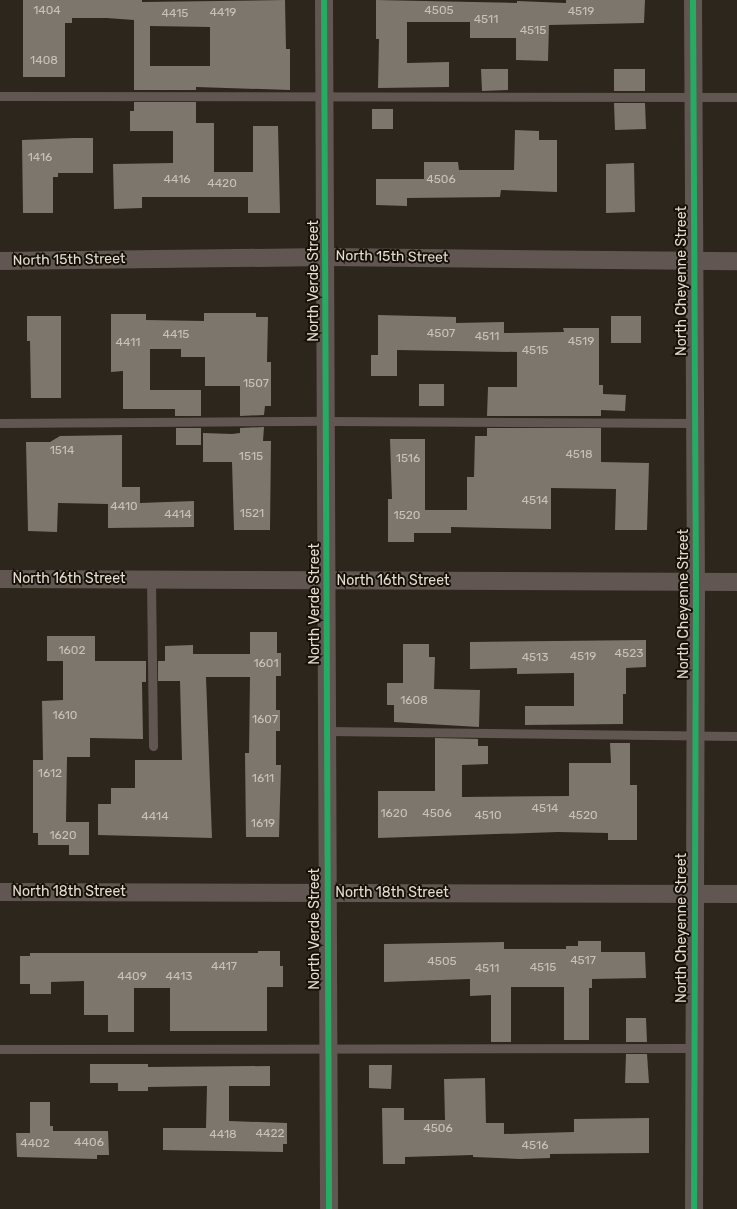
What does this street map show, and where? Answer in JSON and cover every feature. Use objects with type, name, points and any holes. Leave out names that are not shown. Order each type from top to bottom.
[{"type":"street","name":"North Verde Street","points":[[324,0],[328,580],[327,893],[329,1209]]},
{"type":"street","name":"North Cheyenne Street","points":[[694,0],[693,261],[696,583],[694,1209]]},
{"type":"street","name":"North 15th Street","points":[[0,261],[326,257],[737,261]]},
{"type":"street","name":"North 16th Street","points":[[0,579],[737,582]]},
{"type":"street","name":"North 18th Street","points":[[0,892],[737,894]]},
{"type":"lane","points":[[0,96],[737,97]]},
{"type":"lane","points":[[0,423],[327,421],[695,423]]},
{"type":"lane","points":[[151,579],[153,746]]},
{"type":"lane","points":[[327,731],[737,736]]},
{"type":"lane","points":[[0,1049],[328,1050],[694,1048]]},
{"type":"building","points":[[23,0],[142,0],[142,2],[285,0],[286,49],[290,49],[290,90],[196,87],[196,90],[134,90],[134,20],[107,18],[72,18],[72,23],[65,23],[65,77],[23,77]],"holes":[[[150,26],[210,27],[210,66],[150,66]]]},
{"type":"building","points":[[376,0],[517,3],[517,1],[566,3],[566,0],[645,0],[644,23],[549,25],[548,61],[516,60],[516,38],[470,38],[470,22],[407,22],[407,63],[449,62],[449,87],[378,88],[379,39],[376,39]]},
{"type":"building","points":[[481,69],[508,69],[508,90],[482,91]]},
{"type":"building","points":[[614,69],[645,69],[645,91],[614,91]]},
{"type":"building","points":[[134,102],[196,102],[196,123],[214,123],[214,172],[253,172],[253,126],[278,126],[280,213],[248,213],[248,197],[142,197],[142,208],[114,209],[113,164],[173,163],[173,131],[130,131],[130,111],[134,111]]},
{"type":"building","points":[[614,103],[645,103],[646,129],[615,130]]},
{"type":"building","points":[[372,109],[393,109],[393,129],[372,129]]},
{"type":"building","points":[[515,130],[539,131],[539,140],[557,140],[557,192],[501,190],[500,197],[407,198],[407,206],[376,205],[376,179],[424,179],[424,162],[458,162],[459,170],[514,170]]},
{"type":"building","points":[[93,138],[93,173],[58,173],[58,177],[53,177],[53,213],[23,213],[22,140]]},
{"type":"building","points":[[634,163],[635,212],[606,213],[606,164]]},
{"type":"building","points":[[204,313],[256,313],[256,317],[268,317],[267,362],[271,362],[271,406],[265,406],[264,415],[240,416],[240,386],[205,386],[205,357],[181,357],[181,349],[150,349],[150,390],[201,390],[201,416],[175,416],[175,409],[123,409],[123,371],[111,372],[111,314],[146,314],[146,320],[204,321]]},
{"type":"building","points":[[378,315],[456,317],[456,323],[504,322],[504,333],[564,332],[563,328],[599,328],[599,385],[603,385],[603,394],[626,395],[625,411],[601,410],[601,416],[487,416],[488,387],[517,387],[517,352],[397,350],[397,376],[371,376],[371,355],[378,355]]},
{"type":"building","points":[[27,316],[61,316],[61,398],[31,398],[30,341],[27,341]]},
{"type":"building","points":[[611,316],[641,316],[641,343],[611,343]]},
{"type":"building","points":[[419,384],[444,384],[444,406],[419,406]]},
{"type":"building","points":[[264,427],[263,441],[271,441],[270,530],[234,530],[232,462],[203,462],[203,433],[232,434],[240,433],[240,428]]},
{"type":"building","points":[[176,428],[201,428],[201,445],[176,445]]},
{"type":"building","points":[[487,428],[601,428],[601,462],[649,463],[647,530],[615,530],[616,489],[551,488],[551,529],[451,527],[451,533],[414,533],[414,542],[388,542],[388,499],[392,499],[390,439],[425,439],[425,510],[467,510],[467,477],[474,477],[475,436],[487,436]]},
{"type":"building","points":[[122,435],[122,487],[140,487],[140,503],[194,501],[194,527],[108,528],[108,504],[58,503],[57,532],[28,531],[26,442],[50,442],[60,436]]},
{"type":"building","points":[[250,632],[277,632],[277,653],[281,653],[281,676],[276,676],[276,710],[280,710],[280,731],[276,731],[276,765],[281,765],[279,837],[246,837],[245,753],[249,753],[250,677],[206,677],[212,838],[98,835],[98,804],[111,804],[111,788],[135,788],[135,760],[182,760],[180,681],[158,681],[158,661],[165,661],[165,646],[193,645],[193,654],[250,654]]},
{"type":"building","points":[[47,636],[95,636],[95,661],[146,661],[146,682],[142,682],[143,739],[90,738],[90,757],[67,757],[66,822],[89,822],[89,855],[69,855],[69,845],[38,845],[38,833],[33,833],[33,760],[43,760],[42,701],[63,700],[63,661],[47,661]]},
{"type":"building","points":[[646,640],[646,667],[626,668],[626,694],[623,694],[623,724],[525,725],[525,706],[574,706],[574,673],[517,674],[517,668],[470,669],[470,642]]},
{"type":"building","points":[[403,644],[429,644],[429,657],[435,657],[434,689],[480,690],[479,727],[394,722],[394,705],[387,705],[387,683],[403,683]]},
{"type":"building","points":[[435,738],[478,739],[478,746],[488,746],[488,764],[462,765],[462,797],[569,796],[569,763],[611,763],[610,743],[630,743],[630,785],[637,785],[637,840],[608,840],[608,833],[558,832],[378,838],[378,791],[435,791]]},
{"type":"building","points":[[578,941],[601,941],[601,952],[645,952],[646,978],[592,979],[592,988],[589,988],[589,1040],[564,1040],[564,987],[511,987],[511,1042],[491,1042],[491,995],[470,996],[470,979],[384,982],[384,944],[504,942],[504,949],[566,949],[566,946],[578,946]]},
{"type":"building","points":[[258,951],[280,951],[280,966],[283,966],[283,987],[267,987],[267,1031],[170,1031],[170,988],[134,988],[134,1032],[108,1032],[108,1015],[84,1015],[84,981],[51,982],[51,994],[30,994],[30,984],[20,984],[20,956],[30,956],[30,953],[258,953]]},
{"type":"building","points":[[626,1018],[646,1018],[647,1042],[626,1042]]},
{"type":"building","points":[[626,1054],[647,1054],[649,1083],[625,1083]]},
{"type":"building","points":[[90,1064],[148,1064],[148,1067],[270,1066],[270,1086],[229,1086],[229,1121],[287,1123],[287,1144],[283,1144],[283,1152],[163,1150],[163,1128],[206,1128],[207,1086],[148,1087],[148,1091],[118,1091],[118,1083],[90,1083]]},
{"type":"building","points":[[369,1065],[392,1065],[391,1089],[369,1088]]},
{"type":"building","points":[[485,1078],[486,1123],[504,1123],[504,1134],[574,1132],[574,1119],[649,1118],[649,1153],[550,1154],[550,1158],[520,1159],[473,1157],[473,1155],[405,1157],[405,1164],[383,1164],[382,1108],[404,1108],[404,1120],[445,1120],[444,1079]]},
{"type":"building","points":[[30,1102],[50,1102],[50,1126],[53,1126],[53,1131],[108,1131],[109,1155],[97,1155],[97,1159],[17,1157],[16,1133],[30,1133]]},
{"type":"cycle path","points":[[324,0],[329,1209]]},
{"type":"cycle path","points":[[693,0],[696,583],[694,1209]]}]
